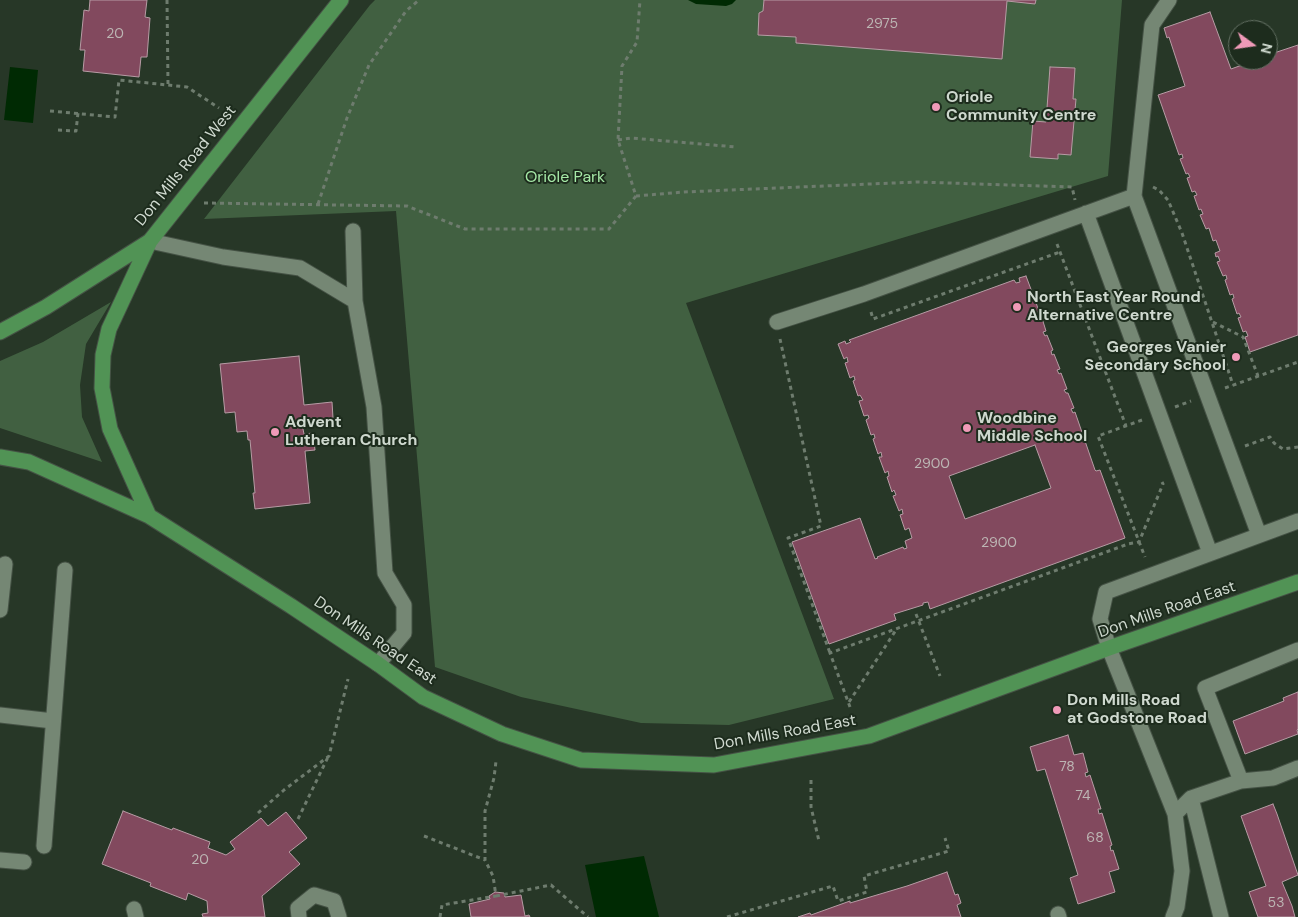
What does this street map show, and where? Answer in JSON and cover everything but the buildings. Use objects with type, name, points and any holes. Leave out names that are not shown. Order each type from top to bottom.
[{"type":"main road","name":"Don Mills Road West","points":[[0,332],[46,307],[150,241],[341,0]]},
{"type":"main road","points":[[149,516],[110,428],[102,388],[103,355],[109,329],[150,241]]},
{"type":"main road","name":"Don Mills Road East","points":[[0,457],[29,462],[149,516],[291,606],[378,664],[423,697],[502,734],[581,760],[714,765],[869,736],[1109,648],[1298,582]]},
{"type":"street","points":[[1169,0],[1152,25],[1135,189],[1259,535]]},
{"type":"street","points":[[777,322],[864,294],[1083,214],[1135,189]]},
{"type":"street","points":[[1083,214],[1210,553]]},
{"type":"street","points":[[353,231],[355,301],[374,407],[385,573],[404,605],[404,633],[378,664]]},
{"type":"street","points":[[150,241],[223,257],[300,268],[355,301]]},
{"type":"street","points":[[1173,917],[1177,907],[1182,871],[1175,814],[1109,648],[1100,619],[1106,592],[1298,521]]},
{"type":"street","points":[[0,610],[5,564]]},
{"type":"street","points":[[44,846],[65,570]]},
{"type":"street","points":[[1241,781],[1205,688],[1298,650]]},
{"type":"street","points":[[0,715],[53,721]]},
{"type":"street","points":[[1175,814],[1191,798],[1241,781],[1273,778],[1298,768]]},
{"type":"street","points":[[1191,798],[1221,917]]},
{"type":"street","points":[[0,860],[24,862]]},
{"type":"street","points":[[299,917],[298,908],[314,894],[334,901],[338,917]]},
{"type":"path","points":[[167,0],[168,84]]},
{"type":"path","points":[[318,204],[347,118],[369,65],[406,11],[419,0]]},
{"type":"path","points":[[636,196],[618,140],[622,66],[637,42],[640,0]]},
{"type":"path","points":[[50,111],[115,117],[119,80],[187,86],[219,108]]},
{"type":"path","points":[[58,130],[76,132],[78,113]]},
{"type":"path","points":[[618,140],[631,138],[736,147]]},
{"type":"path","points":[[180,203],[407,206],[466,228],[609,228],[636,196],[684,192],[917,182],[1072,187],[1083,214]]},
{"type":"path","points":[[1135,189],[1160,190],[1168,200],[1182,233],[1233,385],[1298,362]]},
{"type":"path","points":[[1050,226],[1126,426]]},
{"type":"path","points":[[864,294],[873,319],[1060,252]]},
{"type":"path","points":[[777,322],[822,526],[788,538],[850,707]]},
{"type":"path","points":[[1212,322],[1243,337],[1258,376]]},
{"type":"path","points":[[1140,420],[1143,429]]},
{"type":"path","points":[[1098,436],[1146,562]]},
{"type":"path","points":[[1228,451],[1270,437],[1274,443],[1283,449],[1298,447]]},
{"type":"path","points":[[1139,542],[1163,484],[1160,475]]},
{"type":"path","points":[[830,654],[1119,547],[1139,542]]},
{"type":"path","points":[[916,614],[940,676]]},
{"type":"path","points":[[848,702],[897,629]]},
{"type":"path","points":[[298,819],[328,756],[348,679]]},
{"type":"path","points":[[258,813],[328,756]]},
{"type":"path","points":[[496,761],[494,778],[485,811],[485,860],[493,876],[496,896]]},
{"type":"path","points":[[811,780],[811,807],[820,840]]},
{"type":"path","points":[[424,836],[485,860]]},
{"type":"path","points":[[727,917],[833,886],[838,901],[867,892],[864,876],[949,851],[945,838]]},
{"type":"path","points":[[440,917],[442,905],[551,886],[588,917]]},
{"type":"green space","name":"Oriole Park","points":[[375,0],[1122,0],[1108,176],[686,303],[834,699],[729,725],[641,723],[521,697],[435,667],[396,211],[204,219]]},
{"type":"green space","points":[[111,302],[86,344],[80,385],[82,417],[102,462],[0,428],[0,361],[43,342]]},
{"type":"shaded area","points":[[688,0],[736,0],[726,6],[696,4]]},
{"type":"shaded area","points":[[10,67],[38,70],[33,123],[4,120]]},
{"type":"shaded area","points":[[644,856],[659,917],[596,917],[585,865]]},
{"type":"place","name":"Oriole Community Centre","points":[[936,107]]},
{"type":"place","name":"North East Year Round Alternative Centre","points":[[1017,307]]},
{"type":"place","name":"Georges Vanier Secondary School","points":[[1236,357]]},
{"type":"place","name":"Woodbine Middle School","points":[[967,428]]},
{"type":"place","name":"Advent Lutheran Church","points":[[275,432]]},
{"type":"place","name":"Don Mills Road at Godstone Road","points":[[1057,710]]}]
